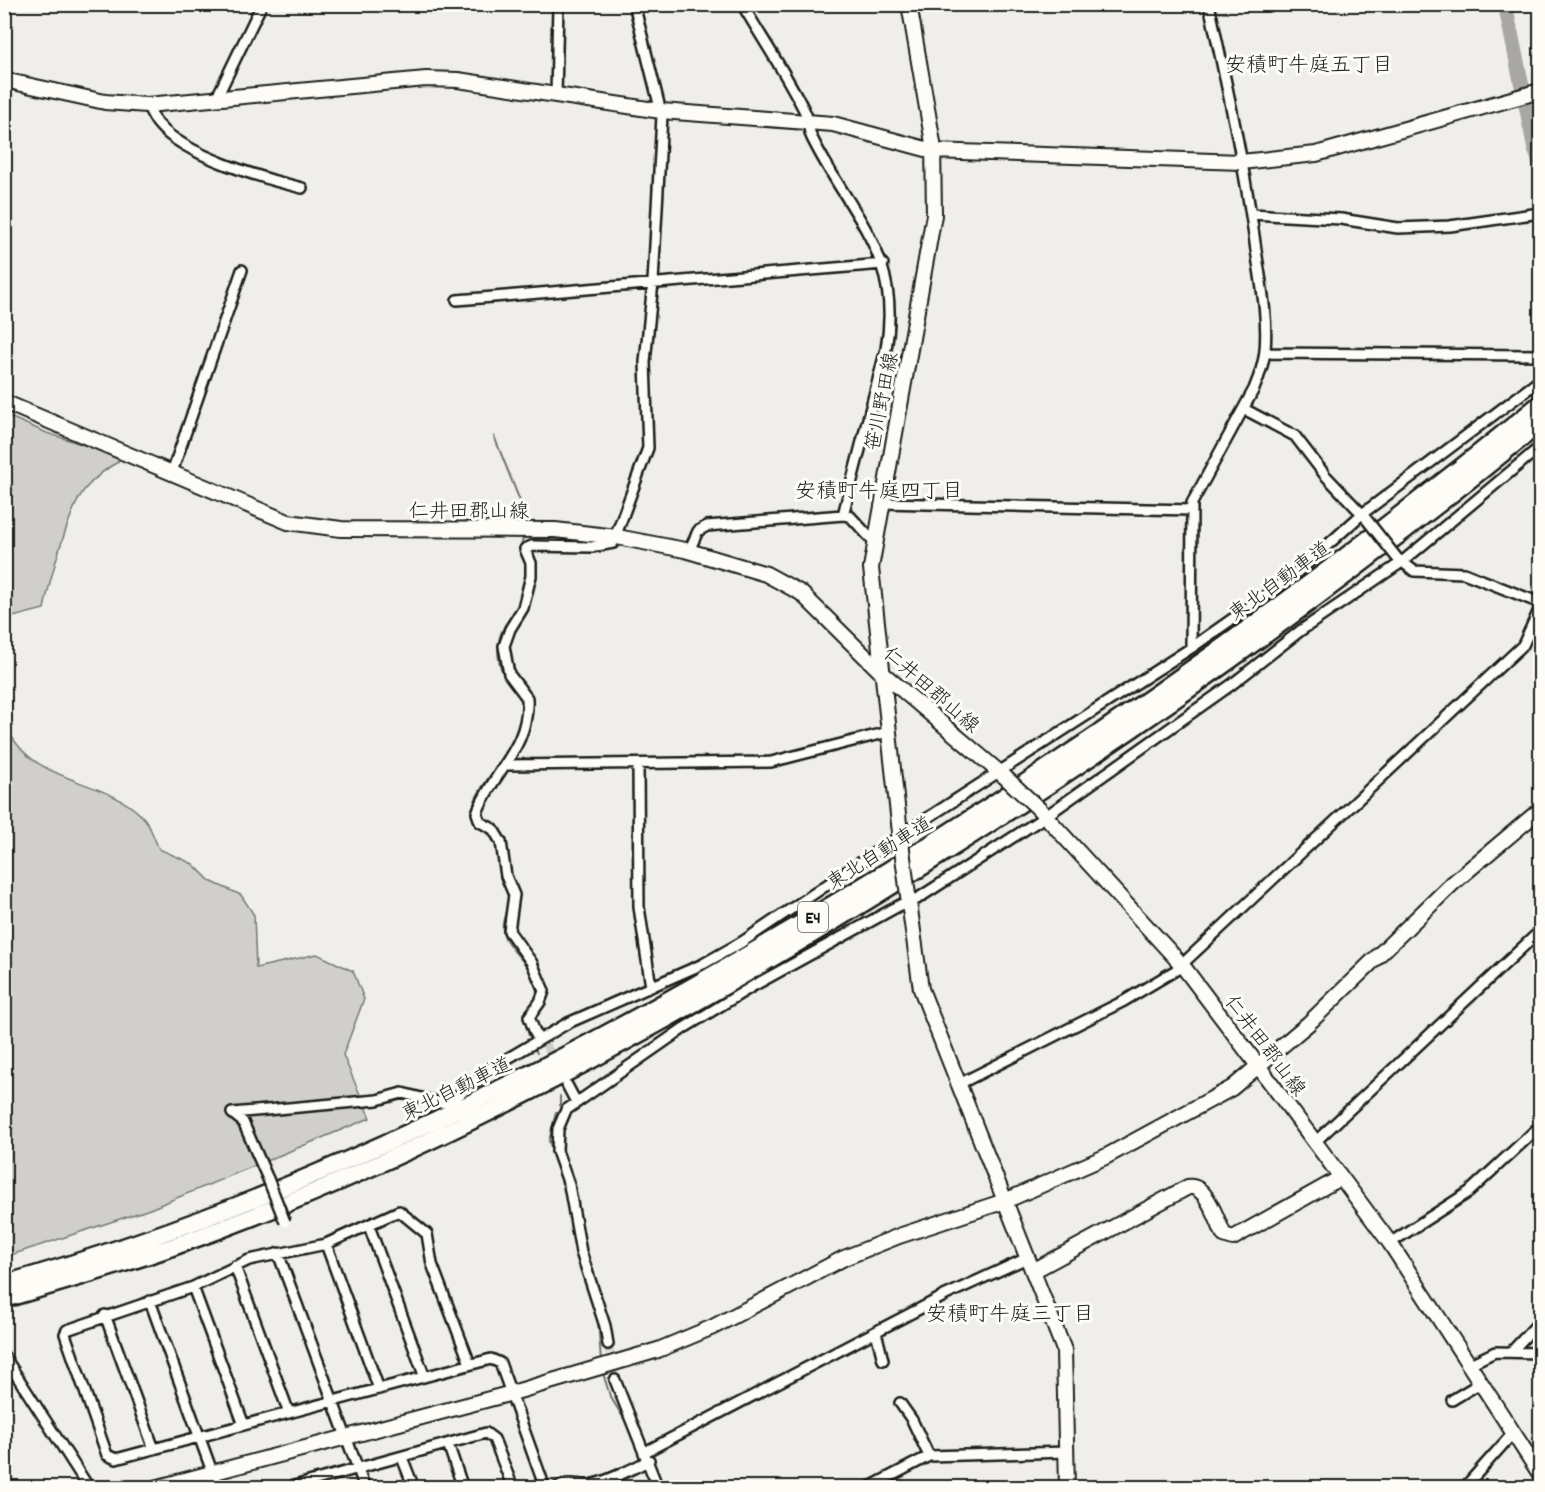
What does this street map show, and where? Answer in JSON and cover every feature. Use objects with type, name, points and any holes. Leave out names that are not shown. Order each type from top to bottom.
[{"type":"highway","name":"東北自動車道","points":[[4,1284],[173,1231],[354,1159],[534,1074],[689,990],[952,831],[1160,692],[1364,544],[1540,404]]},
{"type":"highway","name":"東北自動車道","points":[[4,1299],[177,1245],[369,1168],[550,1082],[695,1003],[880,893],[1107,746],[1278,626],[1445,500],[1540,423]]},
{"type":"street","points":[[216,99],[262,4]]},
{"type":"street","points":[[556,97],[558,4]]},
{"type":"street","points":[[542,1041],[529,1017],[540,1002],[544,991],[532,963],[509,931],[514,895],[506,876],[501,842],[493,829],[480,822],[477,815],[486,794],[507,765],[523,731],[527,703],[524,693],[506,667],[504,646],[508,633],[523,608],[531,576],[531,563],[525,549],[532,546],[605,546],[614,543],[648,448],[645,362],[653,282],[661,111],[634,4]]},
{"type":"street","points":[[742,4],[806,114],[813,138],[871,235],[883,264],[888,288],[888,337],[843,515]]},
{"type":"street","name":"笹川野田線","points":[[909,4],[933,151],[934,215],[874,542],[871,568],[881,672],[921,989],[1064,1350],[1067,1488]]},
{"type":"street","points":[[1191,648],[1193,500],[1244,409],[1258,378],[1265,353],[1265,313],[1251,213],[1233,113],[1209,4]]},
{"type":"street","points":[[4,80],[105,102],[147,105],[426,80],[458,80],[556,97],[661,111],[833,124],[933,151],[1241,162],[1316,154],[1540,91]]},
{"type":"street","points":[[147,105],[159,125],[172,137],[240,169],[302,188]]},
{"type":"street","points":[[1251,213],[1341,219],[1398,228],[1450,226],[1540,213]]},
{"type":"street","points":[[457,300],[883,264]]},
{"type":"street","points":[[171,472],[242,270]]},
{"type":"street","points":[[1265,353],[1540,355]]},
{"type":"street","points":[[285,1222],[243,1122],[232,1113],[377,1100],[402,1093],[445,1103],[452,1101],[488,1070],[542,1041],[568,1023],[651,987],[742,942],[1002,775],[1292,577],[1540,380]]},
{"type":"street","name":"仁井田郡山線","points":[[4,402],[288,522],[327,528],[555,530],[617,537],[689,551],[766,574],[792,586],[810,600],[881,672],[1042,812],[1182,965],[1390,1243],[1540,1474]]},
{"type":"street","points":[[1244,409],[1295,436],[1325,475],[1365,517],[1400,560],[1414,571],[1464,573],[1540,603]]},
{"type":"street","points":[[608,1344],[605,1326],[581,1252],[569,1185],[557,1151],[561,1119],[566,1110],[684,1028],[753,986],[909,899],[1231,685],[1300,631],[1400,560],[1540,447]]},
{"type":"street","points":[[881,503],[1192,510]]},
{"type":"street","points":[[689,551],[698,531],[707,526],[843,515],[850,516],[874,542]]},
{"type":"street","points":[[959,1084],[1124,1000],[1182,965],[1523,645],[1540,608]]},
{"type":"street","points":[[507,765],[771,762],[888,732]]},
{"type":"street","points":[[638,764],[639,907],[651,987]]},
{"type":"street","points":[[156,1488],[512,1393],[658,1350],[713,1327],[844,1258],[899,1236],[1005,1201],[1106,1157],[1232,1088],[1309,1023],[1453,883],[1540,810]]},
{"type":"street","points":[[1314,1143],[1540,931]]},
{"type":"street","points":[[567,1085],[576,1102]]},
{"type":"street","points":[[1390,1243],[1469,1192],[1540,1126]]},
{"type":"street","points":[[556,1488],[571,1482],[593,1483],[632,1470],[647,1456],[945,1295],[1030,1264],[1188,1188],[1194,1186],[1202,1190],[1224,1235],[1233,1238],[1340,1178]]},
{"type":"street","points":[[470,1364],[432,1264],[426,1233],[399,1211],[326,1244],[278,1253],[235,1266],[193,1287],[105,1315],[67,1330],[65,1339],[107,1455],[119,1459],[424,1375],[491,1359],[500,1363],[545,1488]]},
{"type":"street","points":[[369,1226],[424,1375]]},
{"type":"street","points":[[326,1244],[379,1389]]},
{"type":"street","points":[[278,1253],[365,1488]]},
{"type":"street","points":[[235,1266],[289,1413]]},
{"type":"street","points":[[193,1287],[244,1425]]},
{"type":"street","points":[[150,1301],[218,1488]]},
{"type":"street","points":[[105,1315],[154,1449]]},
{"type":"street","points":[[1513,1350],[1540,1321]]},
{"type":"street","points":[[876,1332],[883,1360]]},
{"type":"street","points":[[1470,1364],[1495,1352],[1513,1350],[1540,1353]]},
{"type":"street","points":[[4,1356],[89,1488]]},
{"type":"street","points":[[615,1380],[658,1488]]},
{"type":"street","points":[[1452,1400],[1482,1382]]},
{"type":"street","points":[[900,1403],[929,1456]]},
{"type":"street","points":[[1464,1488],[1514,1432]]},
{"type":"street","points":[[287,1488],[315,1484],[358,1468],[486,1433],[494,1439],[513,1488]]},
{"type":"street","points":[[448,1444],[463,1488]]},
{"type":"street","points":[[868,1488],[929,1456],[1066,1452]]},
{"type":"street","points":[[404,1460],[414,1488]]},
{"type":"shaded area","points":[[5,415],[47,433],[118,456],[118,462],[96,478],[79,499],[60,546],[44,609],[5,619]]},
{"type":"shaded area","points":[[4,721],[16,742],[30,758],[48,769],[125,803],[145,819],[159,849],[193,864],[210,881],[241,895],[254,915],[256,968],[317,954],[353,971],[364,999],[343,1055],[370,1118],[150,1209],[5,1257]]},
{"type":"waterway","points":[[1505,4],[1535,149],[1540,163]]},
{"type":"waterway","points":[[494,436],[524,511],[524,525]]},
{"type":"waterway","points":[[523,534],[521,554],[526,559]]},
{"type":"waterway","points":[[515,613],[502,632],[498,652],[503,672],[515,690]]},
{"type":"waterway","points":[[519,694],[522,711],[519,728],[511,745],[479,792],[473,806],[473,818],[492,837],[496,845],[500,876],[508,896],[503,933],[509,945],[529,969],[536,984],[536,998],[523,1014],[529,1036]]},
{"type":"waterway","points":[[533,1046],[537,1053]]},
{"type":"waterway","points":[[560,1096],[560,1106]]},
{"type":"waterway","points":[[556,1112],[549,1141],[556,1161]]},
{"type":"waterway","points":[[564,1183],[566,1195]]},
{"type":"waterway","points":[[577,1254],[598,1319],[601,1362]]},
{"type":"waterway","points":[[603,1373],[610,1396],[629,1427]]},
{"type":"tunnel","points":[[546,1045],[556,1064]]},
{"type":"tunnel","points":[[608,1344],[615,1380]]},
{"type":"district","name":"安積町牛庭五丁目","points":[[1309,64]]},
{"type":"district","name":"安積町牛庭四丁目","points":[[879,490]]},
{"type":"district","name":"安積町牛庭三丁目","points":[[1010,1313]]}]
